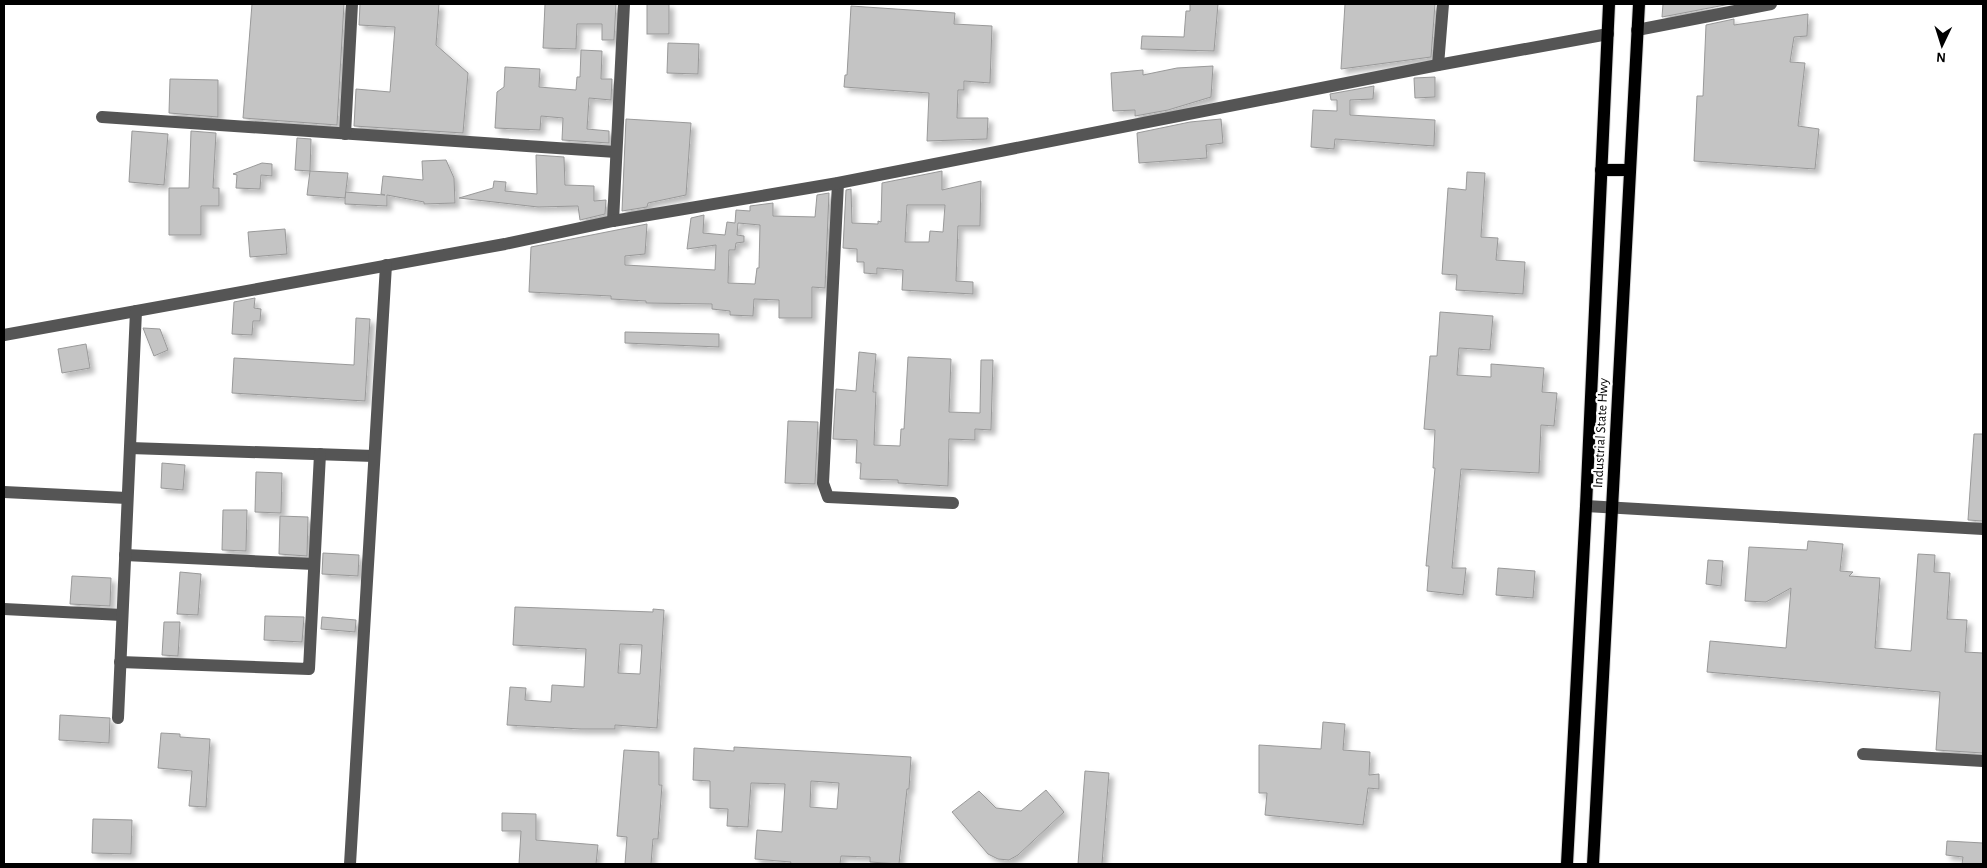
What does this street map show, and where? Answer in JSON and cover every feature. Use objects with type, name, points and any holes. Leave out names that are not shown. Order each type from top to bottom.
[{"type":"main road","name":"Industrial State Hwy","points":[[1567,864],[1586,506],[1609,4]]},
{"type":"main road","name":"Industrial State Hwy","points":[[1593,864],[1639,4]]},
{"type":"main road","points":[[1601,170],[1630,170]]},
{"type":"street","points":[[345,134],[352,4]]},
{"type":"street","points":[[613,221],[624,4]]},
{"type":"street","points":[[1438,65],[1443,4]]},
{"type":"street","points":[[1637,30],[1771,4]]},
{"type":"street","points":[[4,335],[505,244],[613,221],[838,183],[1438,65],[1608,34]]},
{"type":"street","points":[[102,117],[616,152]]},
{"type":"street","points":[[838,183],[823,483],[828,497],[953,503]]},
{"type":"street","points":[[350,864],[386,265]]},
{"type":"street","points":[[118,718],[136,311]]},
{"type":"street","points":[[130,448],[374,456]]},
{"type":"street","points":[[120,662],[309,670],[320,454]]},
{"type":"street","points":[[4,492],[127,498]]},
{"type":"street","points":[[1586,506],[1983,529]]},
{"type":"street","points":[[125,555],[314,564]]},
{"type":"street","points":[[4,609],[122,615]]},
{"type":"street","points":[[1863,754],[1983,761]]},
{"type":"building","points":[[252,4],[344,4],[337,125],[243,118]]},
{"type":"building","points":[[360,4],[439,4],[436,45],[468,73],[463,133],[354,126],[356,89],[390,92],[395,27],[359,25]]},
{"type":"building","points":[[545,4],[616,4],[614,40],[602,40],[602,24],[577,24],[576,49],[543,48]]},
{"type":"building","points":[[647,4],[669,4],[669,34],[647,34]]},
{"type":"building","points":[[1190,4],[1218,4],[1214,51],[1141,49],[1142,36],[1184,37],[1186,11],[1190,11]]},
{"type":"building","points":[[1345,4],[1435,4],[1431,57],[1341,69]]},
{"type":"building","points":[[1663,4],[1730,4],[1662,17]]},
{"type":"building","points":[[851,6],[955,13],[954,24],[992,26],[990,83],[964,81],[964,90],[958,90],[957,118],[988,118],[987,139],[927,141],[929,93],[844,87],[845,75],[847,75]]},
{"type":"building","points":[[1808,14],[1807,36],[1794,37],[1790,62],[1805,63],[1798,126],[1819,129],[1815,169],[1694,161],[1697,96],[1703,96],[1706,25],[1734,19],[1734,25]]},
{"type":"building","points":[[668,43],[699,44],[698,74],[667,73]]},
{"type":"building","points":[[581,50],[602,51],[601,79],[612,79],[611,100],[589,98],[587,129],[609,131],[609,143],[562,140],[563,118],[541,116],[540,130],[495,128],[497,92],[504,87],[505,67],[540,69],[539,87],[576,90],[577,77],[580,77]]},
{"type":"building","points":[[1213,66],[1211,97],[1168,110],[1135,116],[1135,110],[1113,111],[1111,73],[1143,70],[1143,75],[1177,68]]},
{"type":"building","points":[[1435,77],[1435,97],[1415,98],[1414,78]]},
{"type":"building","points":[[170,79],[218,80],[218,117],[169,113]]},
{"type":"building","points":[[1374,86],[1373,99],[1350,100],[1350,115],[1435,120],[1434,146],[1335,139],[1334,149],[1311,147],[1313,110],[1337,111],[1337,100],[1331,100],[1330,94]]},
{"type":"building","points":[[626,119],[691,123],[686,195],[648,203],[647,207],[622,211]]},
{"type":"building","points":[[1221,119],[1223,143],[1206,145],[1207,158],[1139,163],[1137,133],[1190,122]]},
{"type":"building","points":[[132,131],[168,134],[164,185],[129,182]]},
{"type":"building","points":[[191,131],[216,133],[213,188],[219,188],[219,206],[201,206],[201,235],[169,235],[169,188],[189,188]]},
{"type":"building","points":[[297,138],[311,139],[310,171],[295,170]]},
{"type":"building","points":[[536,155],[564,157],[565,185],[594,186],[594,201],[606,200],[605,214],[580,220],[578,206],[538,207],[459,198],[493,188],[494,181],[506,182],[505,191],[537,194]]},
{"type":"building","points":[[446,160],[454,178],[455,203],[424,204],[424,202],[387,195],[387,206],[345,204],[345,192],[385,195],[381,194],[383,176],[423,180],[422,161]]},
{"type":"building","points":[[262,163],[272,164],[272,176],[261,175],[260,189],[236,188],[237,175],[233,174]]},
{"type":"building","points":[[310,171],[348,173],[345,198],[307,195]]},
{"type":"building","points":[[942,171],[942,190],[981,181],[980,226],[958,226],[956,281],[973,282],[973,294],[902,290],[903,270],[877,268],[877,274],[864,273],[864,262],[857,262],[857,249],[843,248],[846,190],[851,189],[852,223],[878,224],[878,221],[881,222],[882,183]],"holes":[[[907,205],[945,205],[943,232],[930,231],[929,242],[905,242]]]},
{"type":"building","points":[[1467,172],[1485,173],[1481,237],[1498,238],[1496,260],[1525,262],[1523,294],[1456,290],[1457,275],[1442,274],[1448,188],[1466,190]]},
{"type":"building","points":[[829,193],[825,288],[812,287],[812,318],[779,318],[779,300],[754,299],[753,316],[730,315],[730,311],[712,309],[712,304],[646,303],[646,301],[611,299],[611,296],[529,292],[531,247],[647,224],[645,254],[625,256],[625,265],[715,270],[716,245],[687,249],[691,218],[704,215],[703,233],[725,235],[727,222],[735,223],[736,210],[750,211],[750,206],[773,203],[773,216],[815,217],[817,195]],"holes":[[[738,223],[760,225],[759,268],[757,268],[755,284],[728,283],[729,250],[735,250],[736,243],[744,242],[744,236],[737,235]]]},
{"type":"building","points":[[285,229],[287,254],[250,257],[248,232]]},
{"type":"building","points":[[255,298],[254,308],[261,309],[260,321],[253,321],[252,335],[232,334],[234,302]]},
{"type":"building","points":[[1440,312],[1493,316],[1490,350],[1459,348],[1457,375],[1491,377],[1491,364],[1544,368],[1542,392],[1557,393],[1554,426],[1541,425],[1539,473],[1461,469],[1452,568],[1466,568],[1463,595],[1427,591],[1429,566],[1426,566],[1435,468],[1433,468],[1435,430],[1424,429],[1430,356],[1437,356]]},
{"type":"building","points":[[356,318],[370,319],[365,401],[232,393],[234,358],[354,365]]},
{"type":"building","points":[[143,328],[160,329],[168,350],[154,356]]},
{"type":"building","points":[[625,332],[719,334],[719,347],[625,343]]},
{"type":"building","points":[[86,344],[90,368],[62,373],[58,349]]},
{"type":"building","points":[[859,352],[876,354],[873,392],[876,392],[874,445],[900,446],[901,429],[904,429],[908,357],[951,359],[949,412],[980,413],[981,360],[993,360],[991,430],[975,429],[975,440],[949,439],[948,486],[898,483],[898,480],[860,479],[861,463],[856,463],[857,440],[833,439],[836,389],[856,391]]},
{"type":"building","points":[[788,421],[818,422],[815,484],[785,483]]},
{"type":"building","points":[[1974,434],[1983,434],[1983,521],[1968,520]]},
{"type":"building","points":[[162,463],[185,465],[183,490],[161,488]]},
{"type":"building","points":[[256,472],[282,473],[281,513],[255,512]]},
{"type":"building","points":[[223,510],[247,510],[246,551],[222,550]]},
{"type":"building","points":[[280,516],[308,517],[307,556],[279,554]]},
{"type":"building","points":[[1808,541],[1843,544],[1840,571],[1853,572],[1849,576],[1880,578],[1875,648],[1911,651],[1918,554],[1935,555],[1934,572],[1950,573],[1947,619],[1967,620],[1965,652],[1983,653],[1983,753],[1936,750],[1940,692],[1707,672],[1710,641],[1786,648],[1791,588],[1766,602],[1745,601],[1749,547],[1807,550]]},
{"type":"building","points":[[323,553],[359,555],[358,576],[322,574]]},
{"type":"building","points":[[1708,560],[1723,561],[1721,586],[1706,584]]},
{"type":"building","points":[[1498,568],[1535,571],[1533,598],[1496,595]]},
{"type":"building","points":[[180,572],[201,574],[198,615],[177,614]]},
{"type":"building","points":[[72,576],[111,578],[110,606],[70,604]]},
{"type":"building","points":[[515,607],[653,612],[653,609],[664,610],[657,728],[615,725],[615,729],[581,729],[507,725],[510,687],[526,688],[525,700],[551,702],[552,685],[584,687],[586,649],[513,645]],"holes":[[[620,644],[642,645],[640,674],[618,673]]]},
{"type":"building","points":[[265,616],[304,617],[302,642],[264,640]]},
{"type":"building","points":[[322,617],[356,620],[355,632],[321,629]]},
{"type":"building","points":[[164,622],[180,622],[178,656],[162,655]]},
{"type":"building","points":[[60,715],[110,718],[109,743],[59,740]]},
{"type":"building","points":[[1323,722],[1345,724],[1343,750],[1370,752],[1369,775],[1379,774],[1379,789],[1368,788],[1363,825],[1265,815],[1267,793],[1259,793],[1259,745],[1321,749]]},
{"type":"building","points":[[161,733],[180,734],[180,737],[210,739],[206,807],[189,806],[192,771],[158,768]]},
{"type":"building","points":[[734,747],[911,757],[909,789],[907,789],[899,864],[870,862],[870,857],[841,856],[840,864],[790,864],[791,862],[755,859],[757,830],[782,832],[785,784],[751,783],[748,827],[727,826],[728,809],[710,808],[710,781],[693,780],[694,748],[734,751]],"holes":[[[811,781],[839,783],[837,809],[810,807]]]},
{"type":"building","points":[[624,750],[659,752],[659,785],[662,785],[658,839],[653,839],[651,864],[625,864],[627,837],[617,836]]},
{"type":"building","points":[[1085,771],[1109,773],[1102,864],[1078,864]]},
{"type":"building","points":[[1046,790],[1064,812],[1018,855],[1009,860],[998,859],[988,854],[952,812],[979,791],[996,808],[1021,811]]},
{"type":"building","points":[[502,813],[536,814],[536,840],[598,845],[596,864],[519,864],[521,831],[502,831]]},
{"type":"building","points":[[93,819],[132,820],[131,854],[92,853]]},
{"type":"building","points":[[1947,841],[1983,843],[1983,864],[1962,864],[1963,857],[1946,855]]}]
